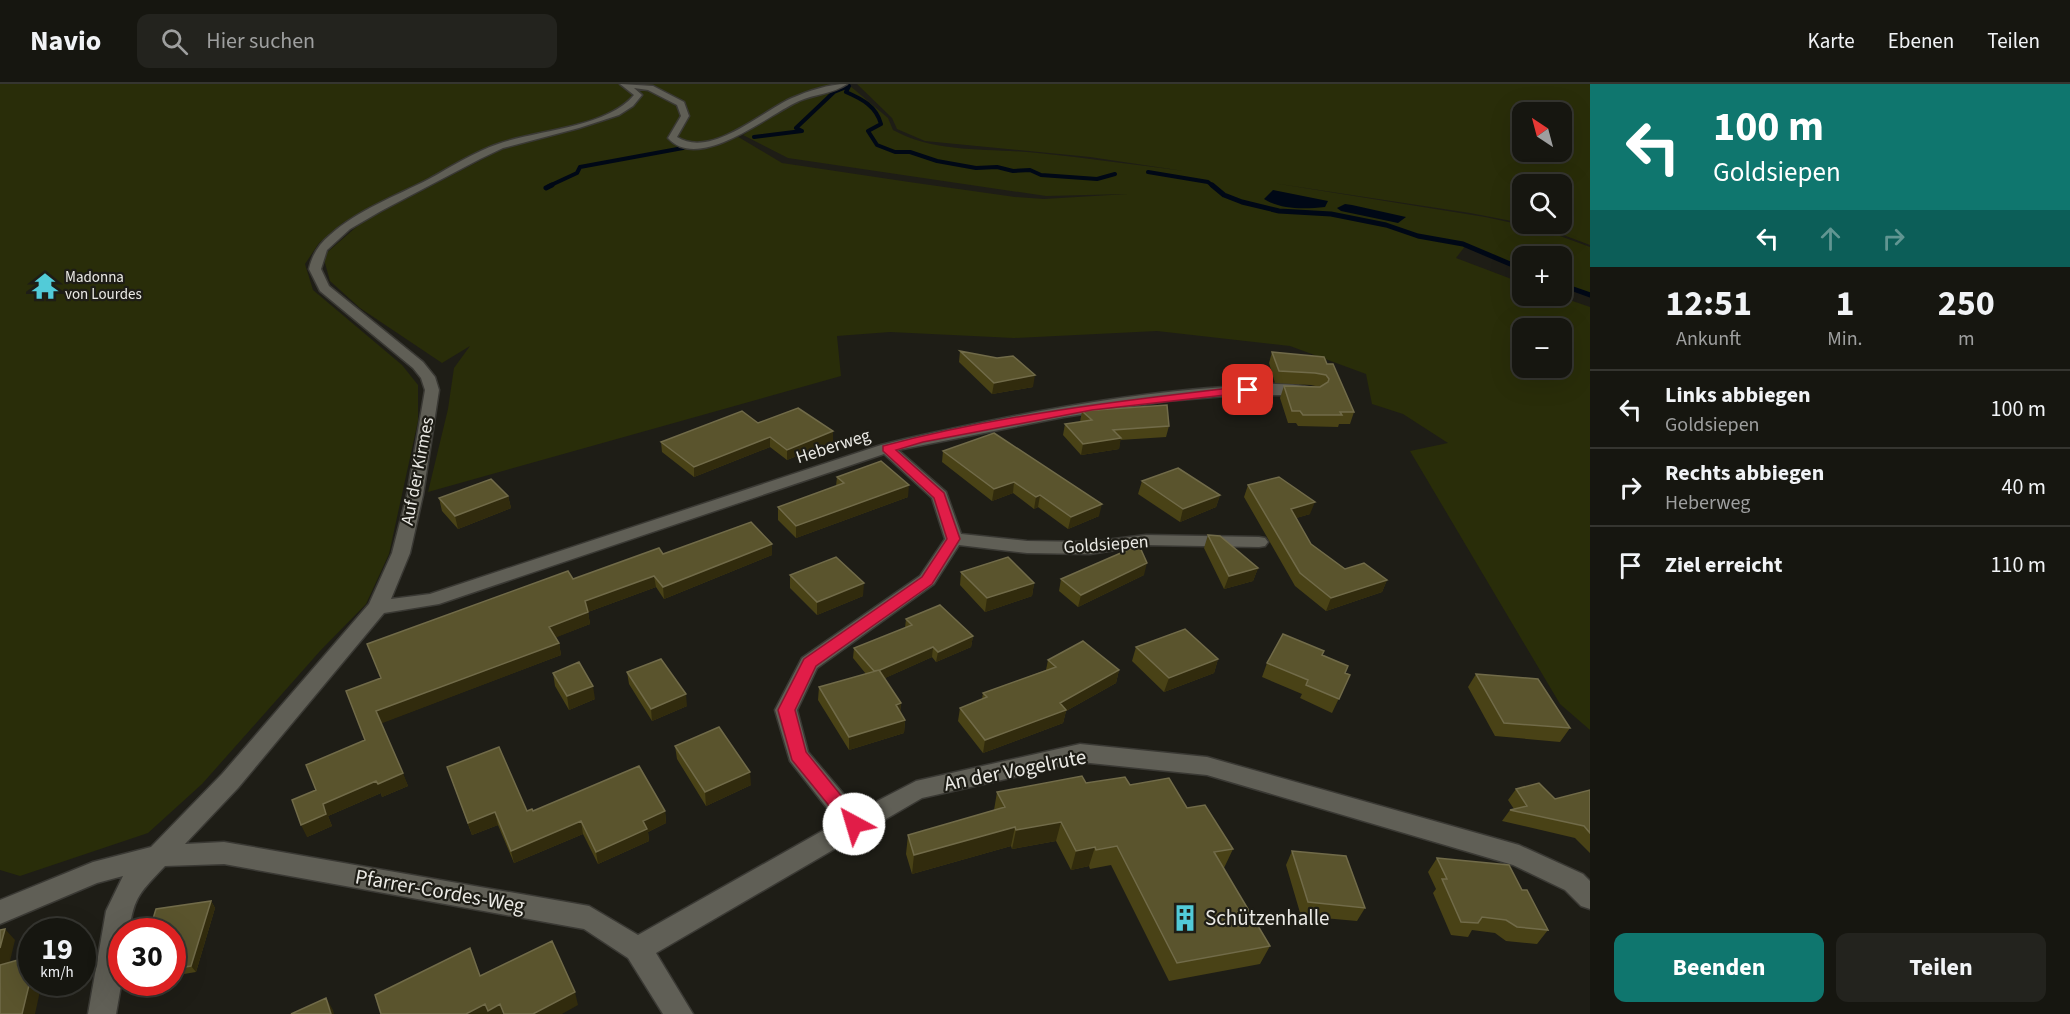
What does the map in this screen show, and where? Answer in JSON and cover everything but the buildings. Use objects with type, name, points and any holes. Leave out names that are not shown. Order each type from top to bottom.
[{"type":"street","points":[[622,85],[650,88],[674,98],[681,104],[686,116],[672,138],[678,143],[692,145],[731,138],[796,99],[843,84]]},
{"type":"street","name":"Auf der Kirmes","points":[[102,1014],[119,911],[128,888],[230,781],[378,607],[401,553],[415,495],[432,390],[428,377],[418,365],[324,288],[315,270],[323,249],[336,236],[363,217],[497,147],[533,135],[604,118],[631,106],[638,95],[622,85]]},
{"type":"street","name":"Heberweg","points":[[378,607],[432,600],[887,448],[922,439],[1092,407],[1218,392],[1280,389],[1316,392]]},
{"type":"street","points":[[854,824],[798,755],[786,710],[809,663],[927,580],[954,539],[940,496],[887,448]]},
{"type":"street","name":"Goldsiepen","points":[[954,539],[1027,547],[1090,548],[1146,540],[1259,542]]},
{"type":"street","name":"An der Vogelrute","points":[[638,949],[916,789],[1080,753],[1207,766],[1520,856],[1574,882],[1590,898]]},
{"type":"street","name":"Pfarrer-Cordes-Weg","points":[[0,912],[93,873],[158,856],[224,853],[589,918],[638,949],[679,1014]]},
{"type":"green space","points":[[0,84],[833,84],[781,103],[757,117],[735,135],[782,163],[1015,197],[1044,199],[1127,194],[1046,196],[788,158],[743,135],[775,113],[805,99],[849,85],[888,118],[893,130],[927,143],[964,149],[1056,155],[1184,171],[1090,157],[925,141],[897,129],[892,118],[857,84],[1590,84],[1590,245],[1561,234],[1572,234],[1572,174],[1512,174],[1512,221],[1273,183],[1485,217],[1512,223],[1512,234],[1555,234],[1590,247],[1590,294],[1572,287],[1572,246],[1512,246],[1512,263],[1466,245],[1456,258],[1512,279],[1512,306],[1572,306],[1572,301],[1590,307],[1590,730],[1560,704],[1410,451],[1448,443],[1403,414],[1372,404],[1366,374],[1290,346],[1157,331],[1014,338],[890,332],[837,336],[841,376],[428,492],[448,409],[454,368],[470,346],[442,363],[360,308],[330,281],[323,256],[362,222],[512,144],[497,143],[344,222],[319,243],[305,264],[313,290],[402,365],[418,385],[418,421],[389,554],[366,604],[320,651],[202,784],[148,833],[20,876],[0,870]]},
{"type":"shaded area","points":[[1273,190],[1328,201],[1325,207],[1285,207],[1264,199]]},
{"type":"shaded area","points":[[1345,204],[1406,217],[1398,223],[1341,211],[1337,208]]},
{"type":"waterway","points":[[754,137],[802,131],[796,128],[834,92],[849,86],[846,92],[868,104],[879,118],[881,124],[868,131],[877,145],[895,152],[910,152],[937,161],[976,168],[1030,170],[1041,175],[1097,179],[1115,174]]},
{"type":"waterway","points":[[549,186],[577,173],[580,167],[683,148]]},
{"type":"waterway","points":[[1148,172],[1208,182],[1213,186]]},
{"type":"waterway","points":[[546,188],[552,185]]},
{"type":"waterway","points":[[1212,185],[1224,195],[1242,202],[1279,211],[1331,214],[1386,225],[1418,236],[1463,244],[1512,265]]},
{"type":"waterway","points":[[1572,289],[1590,295]]},
{"type":"place","name":"Madonna von Lourdes","points":[[45,286]]},
{"type":"place","name":"Schützenhalle","points":[[1185,918]]},
{"type":"route","points":[[854,824],[798,755],[786,710],[809,663],[927,580],[954,539],[940,496],[887,448],[922,439],[1092,407],[1248,390]]}]
